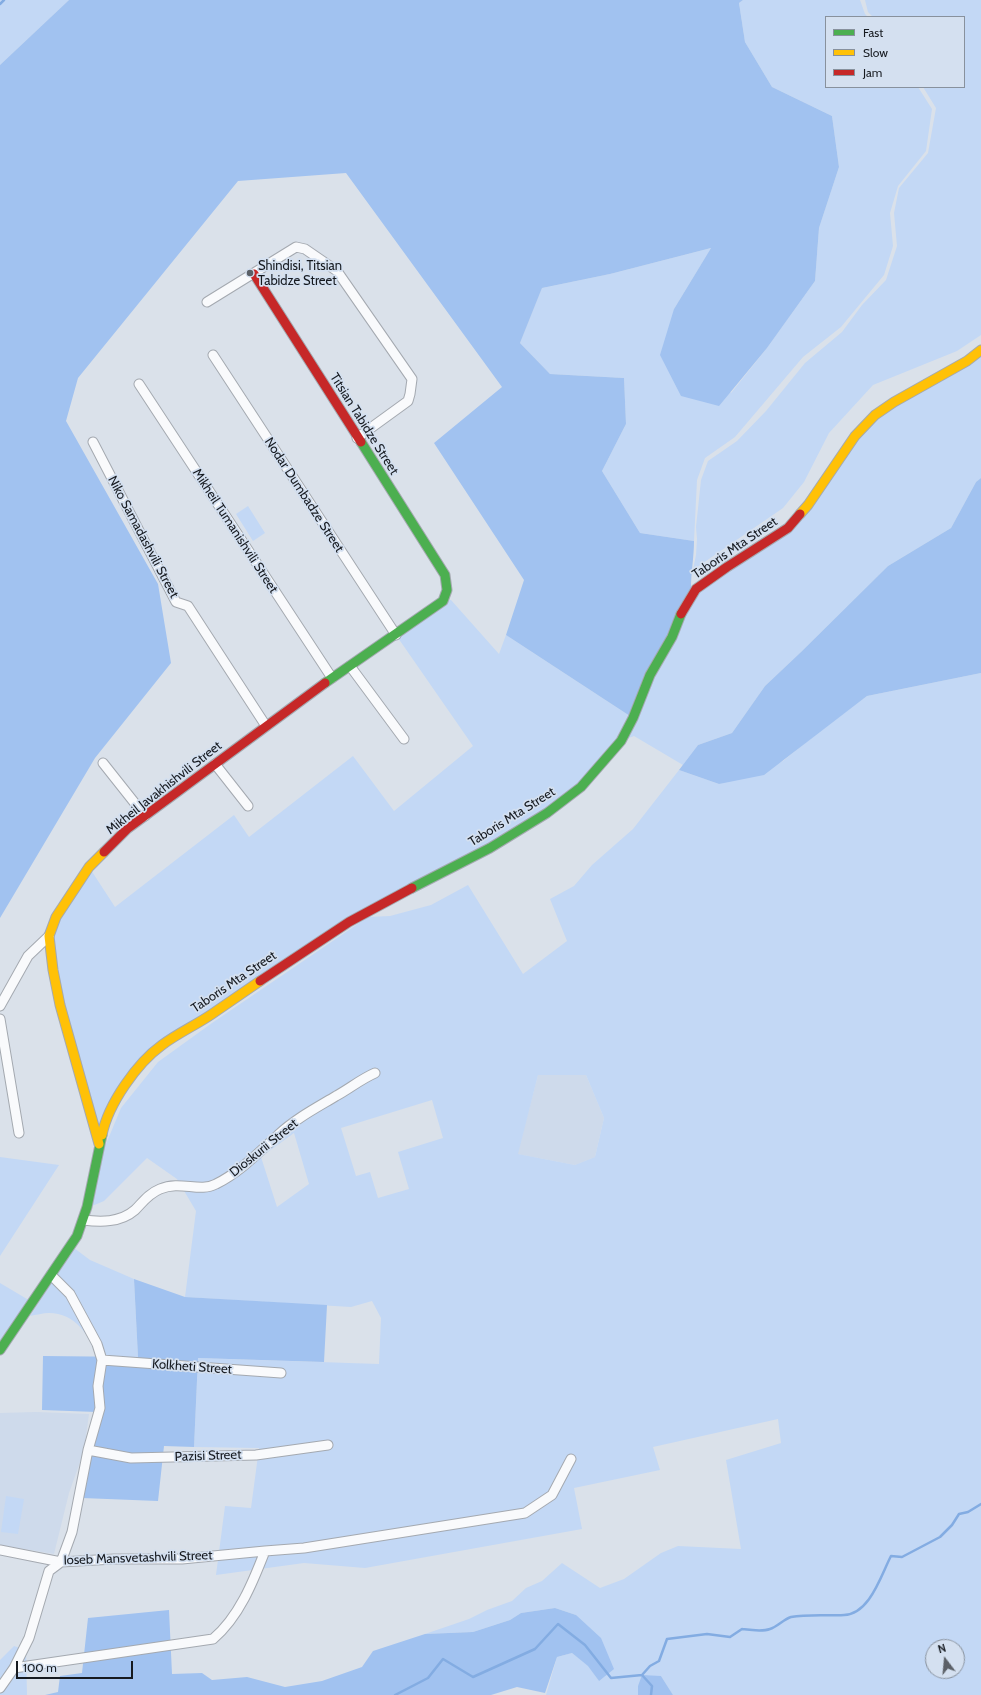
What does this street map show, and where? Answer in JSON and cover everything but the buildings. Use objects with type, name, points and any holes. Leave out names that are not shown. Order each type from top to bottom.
[{"type":"main road","name":"Titsian Tabidze Street","points":[[254,274],[445,575],[447,590]]},
{"type":"main road","name":"Taboris Mta Street","points":[[99,1145],[107,1118],[114,1104],[130,1079],[144,1062],[162,1045],[212,1014],[294,957],[349,922],[490,848],[547,813],[581,787],[621,741],[633,718],[650,676],[672,637],[681,613],[696,589],[728,566],[788,528],[808,505],[855,436],[875,415],[894,402],[967,361],[981,350]]},
{"type":"main road","name":"Mikheil Javakhishvili Street","points":[[0,1350],[77,1236],[87,1207],[99,1145],[60,1005],[53,970],[49,936],[56,918],[88,866],[127,829],[332,678],[396,635],[443,600],[447,590]]},
{"type":"street","points":[[208,302],[296,247],[305,249],[337,271],[409,373],[412,385],[408,401],[357,438]]},
{"type":"street","name":"Nodar Dumbadze Street","points":[[213,355],[396,635]]},
{"type":"street","name":"Mikheil Tumanishvili Street","points":[[139,384],[332,678]]},
{"type":"street","name":"Niko Samadashvili Street","points":[[93,442],[176,602],[188,606],[266,726]]},
{"type":"street","points":[[350,666],[404,739]]},
{"type":"street","points":[[103,763],[145,816]]},
{"type":"street","points":[[215,764],[248,806]]},
{"type":"street","points":[[0,1006],[28,956],[49,936]]},
{"type":"street","points":[[0,1019],[19,1133]]},
{"type":"street","name":"Dioskurii Street","points":[[83,1220],[102,1222],[120,1219],[134,1211],[144,1198],[159,1189],[175,1184],[202,1188],[215,1185],[254,1158],[278,1134],[310,1111],[375,1073]]},
{"type":"street","points":[[0,1688],[14,1668],[29,1638],[49,1571],[61,1562],[72,1532],[88,1450],[100,1408],[98,1386],[102,1360],[97,1344],[70,1294],[51,1274]]},
{"type":"street","name":"Kolkheti Street","points":[[102,1360],[282,1373]]},
{"type":"street","name":"Pazisi Street","points":[[88,1450],[131,1458],[256,1455],[328,1445]]},
{"type":"street","name":"Ioseb Mansvetashvili Street","points":[[0,1550],[61,1562],[114,1559],[182,1559],[304,1548],[525,1513],[552,1495],[570,1459]]},
{"type":"street","points":[[14,1668],[213,1639],[223,1631],[249,1590],[265,1551]]},
{"type":"shaded area","points":[[0,0],[69,0],[0,65]]},
{"type":"shaded area","points":[[69,0],[743,0],[739,3],[745,42],[772,87],[832,116],[839,167],[819,228],[815,281],[767,348],[719,406],[681,396],[660,355],[674,309],[711,248],[610,274],[542,288],[520,343],[550,374],[624,378],[626,424],[602,471],[640,533],[694,541],[691,589],[633,718],[506,635],[524,580],[434,443],[502,387],[346,173],[238,181],[78,378],[66,421],[158,584],[171,663],[95,758],[0,918],[0,65]]},
{"type":"shaded area","points":[[743,0],[860,0],[867,16],[825,16],[825,88],[919,88],[932,109],[926,151],[898,186],[890,213],[893,246],[884,275],[841,327],[803,357],[735,437],[705,458],[697,480],[694,541],[640,533],[602,471],[626,424],[624,378],[550,374],[520,343],[542,288],[610,274],[711,248],[674,309],[731,393],[767,348],[815,281],[819,228],[839,167],[832,116],[772,87],[745,42],[739,3]]},
{"type":"shaded area","points":[[865,0],[981,0],[981,335],[957,351],[873,385],[829,433],[804,482],[783,508],[693,570],[696,555],[696,527],[701,480],[708,461],[737,441],[766,411],[805,363],[842,332],[862,305],[886,280],[897,246],[894,213],[899,188],[928,153],[936,108],[924,88],[965,88],[965,16],[872,16],[868,12]]},
{"type":"shaded area","points":[[981,349],[981,478],[976,482],[951,528],[888,566],[765,686],[732,733],[698,745],[683,765],[634,736],[621,741],[547,813],[389,900],[186,1029],[130,1079],[99,1145],[53,970],[56,917],[89,867],[115,907],[234,815],[249,837],[353,756],[394,811],[473,746],[396,635],[443,601],[451,600],[499,654],[506,635],[633,718],[689,598],[785,531],[874,413]]},
{"type":"shaded area","points":[[981,478],[981,673],[867,696],[764,775],[719,784],[679,770],[698,745],[732,733],[765,686],[888,566],[951,528],[976,482]]},
{"type":"shaded area","points":[[248,506],[265,533],[253,541],[236,514]]},
{"type":"shaded area","points":[[981,673],[981,1695],[673,1695],[661,1676],[638,1686],[638,1695],[546,1695],[557,1657],[572,1653],[589,1666],[599,1681],[576,1615],[555,1608],[521,1613],[510,1620],[473,1632],[425,1634],[469,1619],[487,1610],[512,1601],[526,1588],[542,1581],[562,1563],[600,1588],[624,1579],[661,1553],[678,1546],[741,1549],[726,1460],[781,1443],[778,1419],[653,1447],[660,1470],[574,1488],[582,1529],[365,1568],[304,1563],[216,1575],[225,1506],[251,1508],[259,1448],[194,1447],[198,1358],[379,1364],[381,1318],[372,1301],[351,1307],[185,1297],[196,1211],[177,1179],[147,1158],[104,1201],[92,1206],[101,1156],[121,1108],[158,1062],[212,1023],[368,917],[390,916],[431,905],[468,885],[523,974],[567,941],[550,899],[574,886],[592,865],[633,829],[679,770],[719,784],[783,761],[867,696]],"holes":[[[538,1075],[586,1075],[604,1118],[595,1157],[575,1165],[518,1154]],[[432,1100],[443,1138],[398,1152],[409,1189],[378,1198],[370,1172],[356,1176],[341,1128]],[[294,1133],[309,1184],[277,1207],[261,1157]]]},
{"type":"shaded area","points":[[538,1075],[586,1075],[604,1118],[595,1157],[575,1165],[517,1154]]},
{"type":"shaded area","points":[[0,1157],[59,1165],[0,1256]]},
{"type":"shaded area","points":[[74,1248],[90,1260],[134,1279],[138,1357],[98,1357],[85,1333],[74,1321],[58,1314],[49,1313],[30,1316]]},
{"type":"shaded area","points":[[134,1279],[185,1297],[327,1305],[324,1362],[198,1358],[194,1447],[164,1446],[158,1501],[82,1498],[97,1412],[42,1410],[43,1356],[138,1357]]},
{"type":"shaded area","points":[[0,1283],[32,1302],[0,1350]]},
{"type":"shaded area","points":[[36,1412],[89,1414],[84,1451],[69,1493],[54,1554],[0,1545],[0,1413]]},
{"type":"shaded area","points":[[6,1496],[24,1499],[18,1534],[1,1532]]},
{"type":"shaded area","points":[[555,1608],[576,1615],[601,1638],[614,1669],[599,1681],[588,1666],[572,1653],[557,1657],[545,1693],[517,1687],[491,1695],[45,1695],[58,1692],[60,1676],[82,1673],[88,1618],[169,1610],[172,1674],[202,1673],[212,1680],[247,1677],[285,1687],[322,1681],[362,1667],[373,1651],[425,1634],[473,1632],[510,1620],[521,1613]]},
{"type":"shaded area","points":[[14,1646],[26,1650],[27,1695],[0,1695],[0,1660]]},
{"type":"shaded area","points":[[642,1675],[661,1676],[673,1695],[638,1695],[638,1686]]},
{"type":"waterway","points":[[0,4],[4,0]]},
{"type":"waterway","points":[[642,1675],[650,1666],[659,1661],[667,1639],[707,1634],[730,1637],[742,1629],[760,1631],[767,1630],[791,1617],[810,1615],[844,1615],[853,1613],[868,1601],[879,1583],[891,1556],[902,1557],[940,1537],[952,1525],[959,1514],[968,1512],[981,1504]]},
{"type":"waterway","points":[[395,1695],[428,1678],[443,1659],[473,1677],[535,1649],[558,1624],[585,1645],[611,1678],[642,1675]]},
{"type":"waterway","points":[[642,1675],[652,1686],[651,1695]]},
{"type":"traffic: fast","points":[[325,683],[443,601],[447,590],[445,575],[361,442]]},
{"type":"traffic: fast","points":[[412,888],[490,848],[547,813],[581,787],[621,741],[633,718],[650,675],[672,637],[681,614]]},
{"type":"traffic: fast","points":[[0,1350],[77,1236],[87,1207],[102,1135]]},
{"type":"traffic: slow","points":[[800,514],[808,505],[855,436],[875,415],[894,402],[967,361],[981,350]]},
{"type":"traffic: slow","points":[[99,1144],[60,1005],[53,970],[49,936],[56,917],[89,867],[104,852]]},
{"type":"traffic: slow","points":[[102,1135],[110,1110],[117,1098],[134,1073],[152,1053],[260,981]]},
{"type":"traffic: jam","points":[[254,274],[361,442]]},
{"type":"traffic: jam","points":[[681,614],[696,589],[727,567],[788,528],[800,514]]},
{"type":"traffic: jam","points":[[104,852],[127,829],[325,683]]},
{"type":"traffic: jam","points":[[260,981],[349,922],[412,888]]},
{"type":"place","name":"Shindisi, Titsian Tabidze Street","points":[[250,273]]}]
